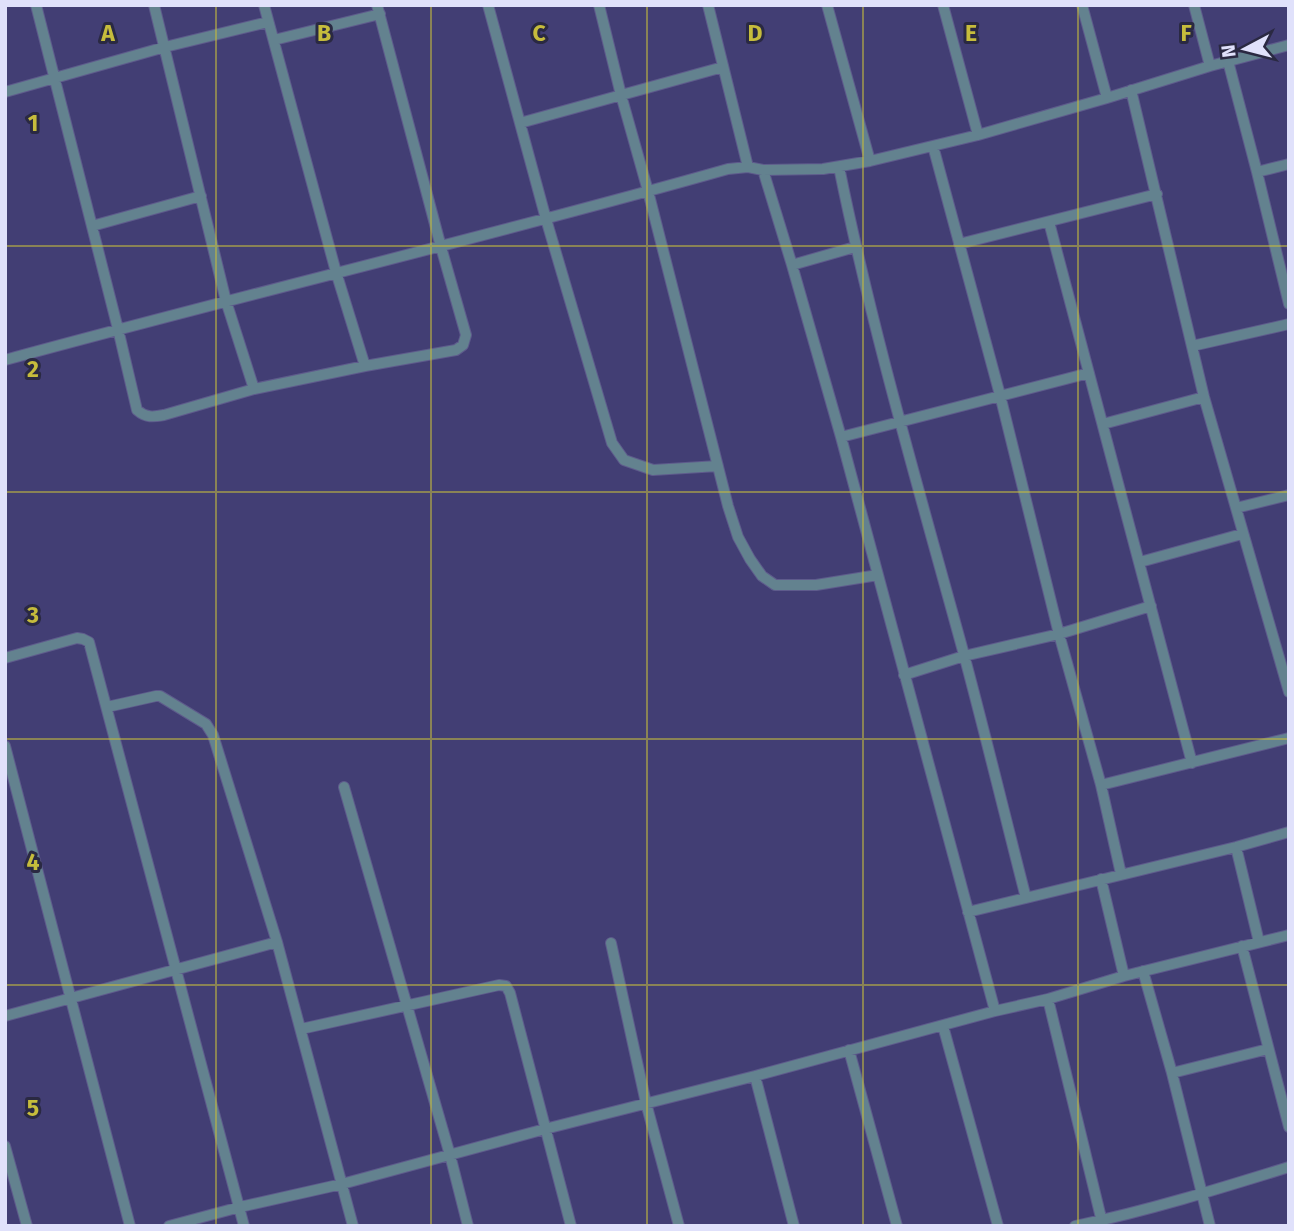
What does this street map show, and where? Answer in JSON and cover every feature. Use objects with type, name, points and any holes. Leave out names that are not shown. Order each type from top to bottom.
[{"type":"street","points":[[36,5],[137,410],[143,416],[164,415],[254,389],[456,350],[463,345],[466,335],[378,10],[274,40]]},
{"type":"street","points":[[154,5],[226,301],[254,389]]},
{"type":"street","points":[[264,5],[336,272],[365,366]]},
{"type":"street","points":[[488,5],[546,219],[612,443],[624,460],[653,470],[718,466]]},
{"type":"street","points":[[599,5],[738,537],[762,576],[775,585],[816,584],[878,575]]},
{"type":"street","points":[[708,5],[748,167]]},
{"type":"street","points":[[827,5],[870,161]]},
{"type":"street","points":[[943,5],[978,135]]},
{"type":"street","points":[[1082,5],[1107,98]]},
{"type":"street","points":[[1194,5],[1210,66]]},
{"type":"street","points":[[5,92],[165,47],[268,22]]},
{"type":"street","points":[[6,357],[441,247],[728,169],[822,169],[933,146],[1289,45]]},
{"type":"street","points":[[1228,61],[1289,304]]},
{"type":"street","points":[[520,123],[723,66]]},
{"type":"street","points":[[1131,90],[1204,397],[1288,687]]},
{"type":"street","points":[[933,146],[1000,395],[1059,634],[1101,785],[1121,874]]},
{"type":"street","points":[[1257,172],[1289,164]]},
{"type":"street","points":[[839,167],[855,247],[1026,898]]},
{"type":"street","points":[[763,170],[841,437],[995,1011]]},
{"type":"street","points":[[959,244],[1157,194]]},
{"type":"street","points":[[92,226],[201,196]]},
{"type":"street","points":[[1049,222],[1192,763]]},
{"type":"street","points":[[792,265],[855,247]]},
{"type":"street","points":[[1192,346],[1289,324]]},
{"type":"street","points":[[841,437],[1089,373]]},
{"type":"street","points":[[1103,424],[1204,397]]},
{"type":"street","points":[[1236,508],[1289,495]]},
{"type":"street","points":[[1140,562],[1242,534]]},
{"type":"street","points":[[904,676],[964,656],[1059,634],[1151,606]]},
{"type":"street","points":[[5,658],[77,638],[89,642],[244,1226]]},
{"type":"street","points":[[107,707],[160,696],[209,727],[214,735],[277,942],[353,1226]]},
{"type":"street","points":[[1101,785],[1289,738]]},
{"type":"street","points":[[5,746],[130,1226]]},
{"type":"street","points":[[344,787],[468,1226]]},
{"type":"street","points":[[968,912],[1289,832]]},
{"type":"street","points":[[1236,846],[1259,942]]},
{"type":"street","points":[[1101,878],[1124,976]]},
{"type":"street","points":[[169,1226],[342,1184],[1048,999],[1143,971],[1289,936]]},
{"type":"street","points":[[5,1016],[277,942]]},
{"type":"street","points":[[611,943],[646,1103],[679,1226]]},
{"type":"street","points":[[1242,946],[1289,1126]]},
{"type":"street","points":[[1143,971],[1172,1073],[1210,1226]]},
{"type":"street","points":[[301,1029],[499,985],[506,986],[571,1226]]},
{"type":"street","points":[[1048,999],[1103,1223]]},
{"type":"street","points":[[943,1026],[998,1226]]},
{"type":"street","points":[[1172,1073],[1268,1049]]},
{"type":"street","points":[[849,1050],[897,1226]]},
{"type":"street","points":[[754,1076],[794,1226]]},
{"type":"street","points":[[5,1146],[27,1226]]},
{"type":"street","points":[[1075,1226],[1103,1223],[1289,1167]]}]
